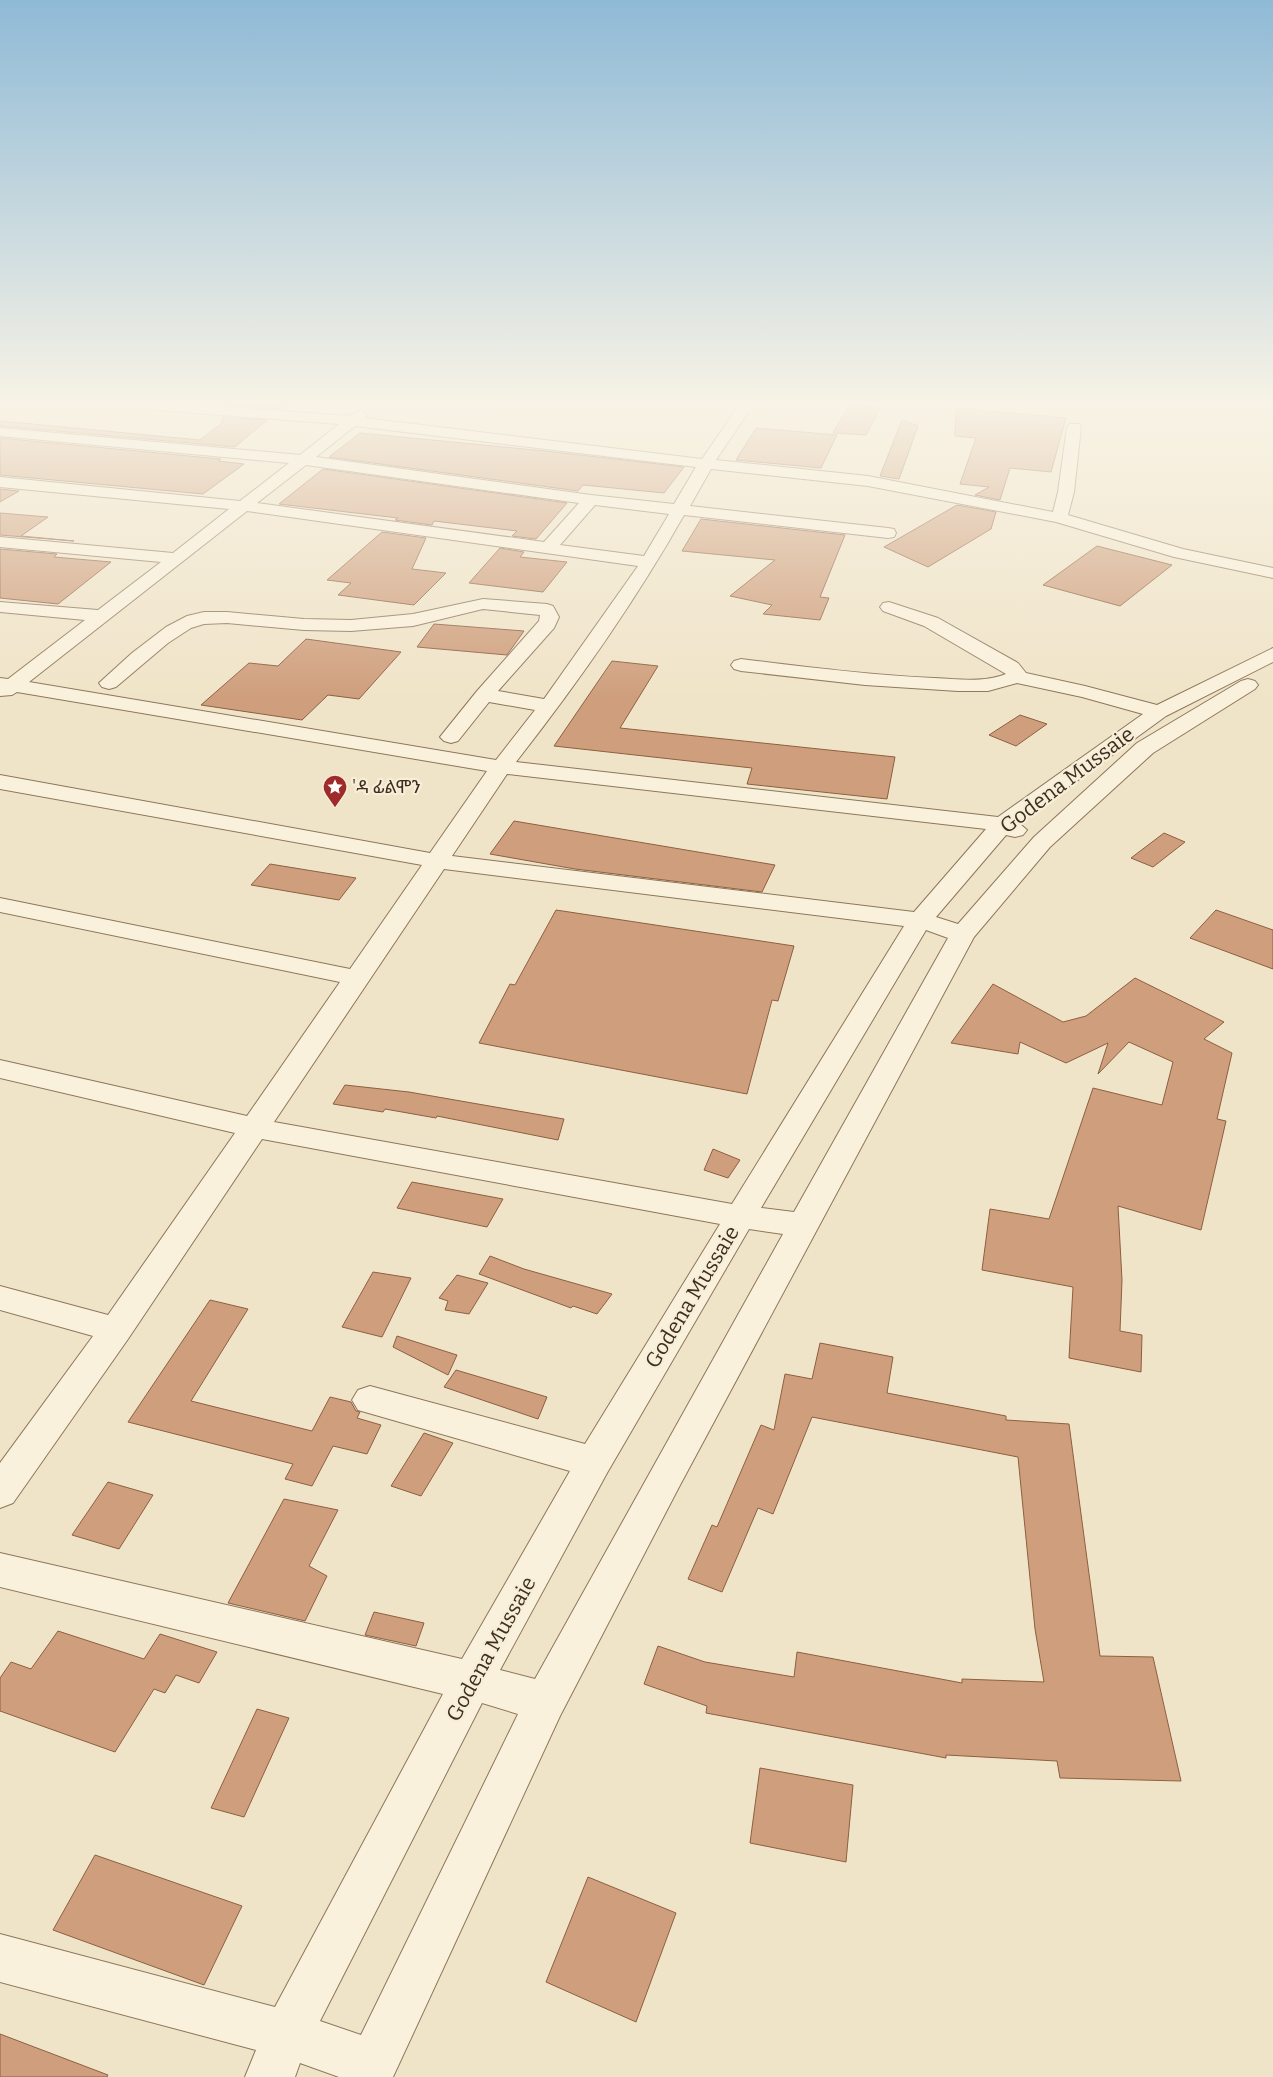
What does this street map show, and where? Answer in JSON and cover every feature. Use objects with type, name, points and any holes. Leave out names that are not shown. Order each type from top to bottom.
[{"type":"street","points":[[202,502],[649,562]]},
{"type":"street","points":[[4,688],[248,502]]},
{"type":"street","points":[[548,548],[589,502]]},
{"type":"street","points":[[610,502],[888,532]]},
{"type":"street","points":[[0,1492],[116,1330],[502,767],[549,706],[649,562],[684,502]]},
{"type":"street","points":[[980,502],[1059,518],[1180,553],[1273,573]]},
{"type":"street","points":[[1059,518],[1063,502]]},
{"type":"street","points":[[0,542],[175,558]]},
{"type":"street","points":[[108,683],[177,628],[194,620],[214,618],[305,625],[340,625],[412,620],[435,616],[470,605],[483,604],[501,604],[547,610],[550,617],[547,624],[484,695],[451,737]]},
{"type":"street","points":[[0,607],[99,616]]},
{"type":"street","points":[[889,607],[931,622],[1011,667],[1016,673],[1014,678]]},
{"type":"street","name":"Godena Mussaie","points":[[370,2071],[545,1702],[963,934],[1042,842],[1145,748],[1273,654]]},
{"type":"street","points":[[741,666],[864,680],[921,683],[973,685],[1000,683],[1014,678],[1085,692],[1159,712]]},
{"type":"street","name":"Godena Mussaie","points":[[270,2077],[287,2034],[472,1681],[594,1462],[740,1216],[920,920],[1003,824],[1159,712],[1232,684],[1273,674]]},
{"type":"street","points":[[4,688],[502,767],[1003,824],[1042,842]]},
{"type":"street","points":[[484,695],[549,706]]},
{"type":"street","points":[[0,782],[438,861],[920,920],[963,934]]},
{"type":"street","points":[[0,905],[357,978]]},
{"type":"street","points":[[0,1069],[255,1128],[740,1216],[804,1225]]},
{"type":"street","points":[[0,1298],[116,1330]]},
{"type":"street","points":[[370,1400],[594,1462]]},
{"type":"street","points":[[0,1570],[472,1681],[545,1702]]},
{"type":"street","points":[[0,1958],[287,2034],[370,2071]]},
{"type":"building","points":[[282,502],[567,503],[536,539],[512,536],[517,531],[434,521],[432,525],[395,520],[398,518],[279,504]]},
{"type":"building","points":[[957,505],[996,512],[991,529],[928,567],[884,547]]},
{"type":"building","points":[[0,513],[48,517],[21,536],[74,541],[0,535]]},
{"type":"building","points":[[701,519],[845,535],[820,597],[829,598],[820,620],[763,614],[772,605],[730,596],[775,560],[682,551]]},
{"type":"building","points":[[382,532],[426,538],[412,569],[446,573],[414,605],[338,595],[351,583],[327,580]]},
{"type":"building","points":[[1097,546],[1172,565],[1120,606],[1043,585]]},
{"type":"building","points":[[500,548],[524,552],[520,557],[567,562],[543,592],[469,583]]},
{"type":"building","points":[[0,549],[57,554],[54,557],[111,562],[58,604],[0,598]]},
{"type":"building","points":[[434,624],[524,631],[507,655],[417,647]]},
{"type":"building","points":[[306,639],[401,652],[359,699],[328,695],[302,720],[201,705],[249,663],[278,666]]},
{"type":"building","points":[[612,661],[658,666],[620,728],[895,757],[887,799],[747,784],[752,768],[554,746]]},
{"type":"building","points":[[1020,715],[1047,724],[1016,746],[989,735]]},
{"type":"building","points":[[514,821],[775,865],[762,892],[575,869],[490,854]]},
{"type":"building","points":[[1164,833],[1185,842],[1153,867],[1131,858]]},
{"type":"building","points":[[270,864],[356,878],[339,900],[251,885]]},
{"type":"building","points":[[556,910],[794,946],[778,1001],[772,1000],[747,1094],[479,1043],[510,984],[515,985]]},
{"type":"building","points":[[1216,910],[1273,930],[1273,969],[1190,938]]},
{"type":"building","points":[[1135,978],[1224,1022],[1204,1039],[1232,1053],[1217,1119],[1226,1121],[1201,1230],[1118,1206],[1122,1280],[1120,1331],[1142,1335],[1141,1372],[1069,1358],[1073,1287],[982,1270],[990,1209],[1049,1219],[1093,1088],[1162,1105],[1173,1062],[1129,1042],[1098,1074],[1108,1043],[1066,1063],[1020,1042],[1018,1054],[951,1043],[993,984],[1063,1022],[1086,1016]]},
{"type":"building","points":[[345,1085],[409,1092],[564,1119],[558,1140],[437,1116],[436,1118],[385,1109],[383,1112],[333,1104]]},
{"type":"building","points":[[713,1149],[740,1160],[728,1178],[704,1170]]},
{"type":"building","points":[[412,1182],[503,1199],[487,1227],[397,1208]]},
{"type":"building","points":[[490,1256],[524,1269],[612,1294],[597,1314],[573,1306],[571,1308],[479,1274]]},
{"type":"building","points":[[373,1272],[411,1278],[382,1337],[342,1327]]},
{"type":"building","points":[[457,1275],[488,1283],[469,1314],[445,1310],[448,1301],[439,1298]]},
{"type":"building","points":[[210,1300],[248,1309],[191,1401],[312,1431],[330,1397],[351,1402],[356,1411],[360,1412],[357,1418],[381,1425],[367,1454],[333,1446],[312,1486],[285,1479],[293,1464],[128,1422]]},
{"type":"building","points":[[397,1336],[457,1355],[448,1375],[393,1347]]},
{"type":"building","points":[[820,1343],[893,1357],[887,1393],[1006,1416],[1006,1420],[1069,1424],[1100,1656],[1153,1657],[1181,1781],[1060,1778],[1057,1761],[946,1755],[946,1758],[706,1713],[707,1706],[644,1684],[658,1646],[705,1662],[794,1677],[797,1652],[962,1683],[962,1679],[1044,1682],[1035,1629],[1018,1457],[812,1417],[773,1514],[758,1508],[722,1592],[688,1579],[712,1525],[717,1527],[761,1425],[774,1430],[785,1374],[812,1379]]},
{"type":"building","points":[[456,1370],[547,1397],[538,1419],[444,1387]]},
{"type":"building","points":[[424,1433],[453,1443],[421,1496],[391,1486]]},
{"type":"building","points":[[108,1482],[153,1495],[119,1549],[72,1535]]},
{"type":"building","points":[[284,1499],[338,1510],[309,1566],[327,1576],[305,1621],[228,1603]]},
{"type":"building","points":[[374,1612],[424,1623],[416,1646],[365,1635]]},
{"type":"building","points":[[58,1631],[144,1659],[160,1634],[217,1652],[199,1683],[176,1675],[165,1693],[154,1689],[115,1752],[0,1711],[0,1678],[11,1662],[31,1669]]},
{"type":"building","points":[[257,1709],[289,1718],[244,1817],[211,1808]]},
{"type":"building","points":[[760,1768],[853,1785],[846,1862],[750,1843]]},
{"type":"building","points":[[95,1855],[242,1906],[204,1985],[53,1930]]},
{"type":"building","points":[[588,1877],[676,1913],[636,2022],[546,1982]]},
{"type":"building","points":[[0,2034],[108,2075],[107,2077],[0,2077]]},
{"type":"place","name":"'ዳ ፊልሞን","points":[[335,808]]}]
